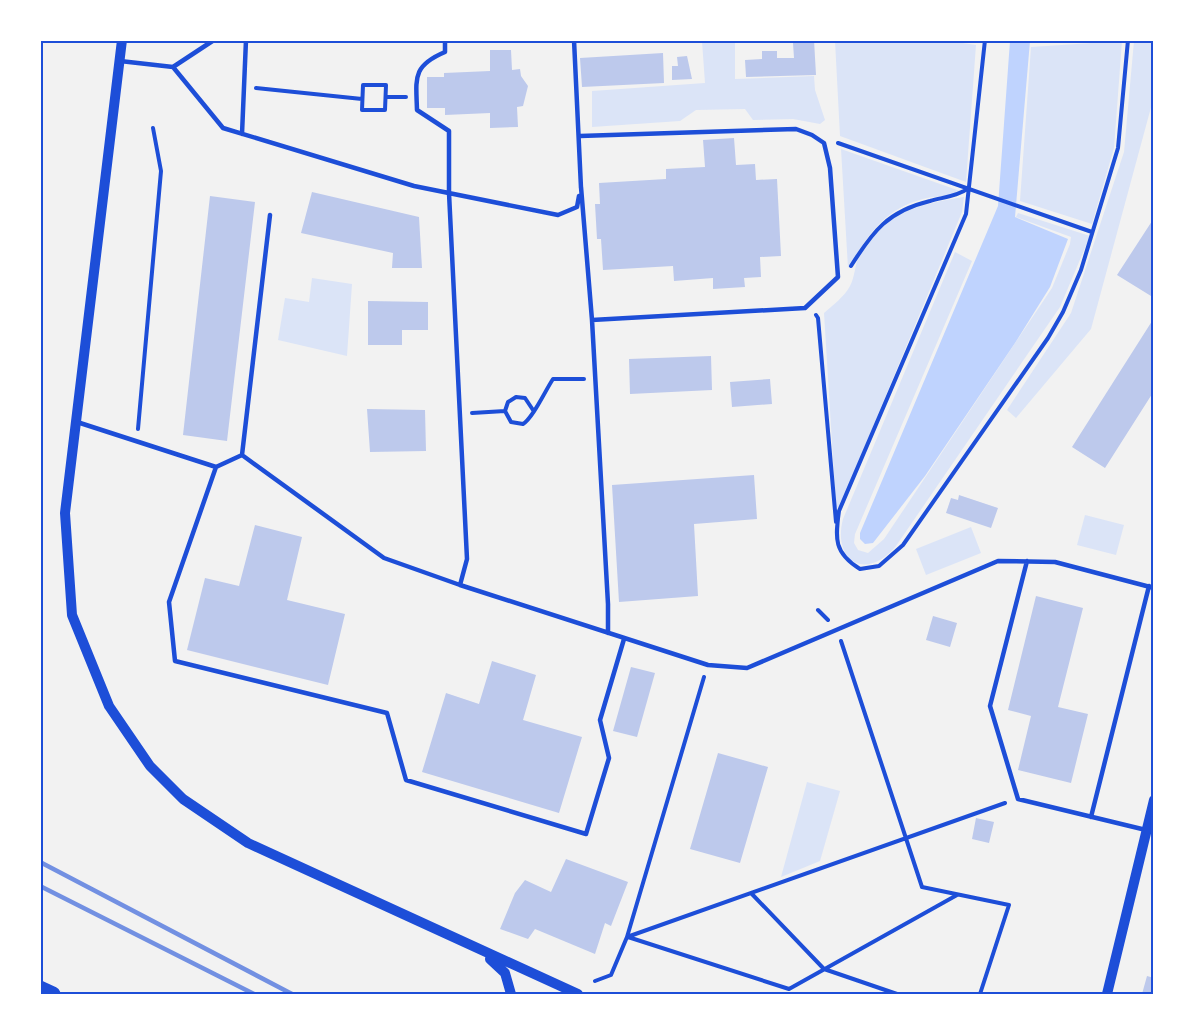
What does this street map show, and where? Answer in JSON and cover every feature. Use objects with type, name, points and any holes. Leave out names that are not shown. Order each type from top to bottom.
[{"type":"main road","points":[[40,988],[53,994]]},
{"type":"street","points":[[122,40],[74,421],[65,513],[72,615],[109,706],[150,766],[183,799],[248,843],[578,994]]},
{"type":"street","points":[[1107,994],[1154,800]]},
{"type":"street","points":[[480,951],[505,973],[511,994]]},
{"type":"lane","points":[[120,61],[173,67],[214,40]]},
{"type":"lane","points":[[242,134],[246,40]]},
{"type":"lane","points":[[445,40],[446,52],[424,63],[416,74],[417,110],[449,131],[449,193],[467,559],[460,585]]},
{"type":"lane","points":[[574,40],[581,187],[596,379],[608,633]]},
{"type":"lane","points":[[173,67],[223,128],[414,186],[558,215],[577,207],[581,187]]},
{"type":"lane","points":[[580,136],[796,129],[812,135],[824,143],[830,168],[838,277],[805,308],[592,320]]},
{"type":"lane","points":[[242,455],[270,215]]},
{"type":"lane","points":[[74,421],[216,467],[242,455]]},
{"type":"lane","points":[[242,455],[384,558],[460,585],[708,665],[747,668],[998,561],[1055,561],[1151,587],[1091,817]]},
{"type":"lane","points":[[216,467],[169,602],[175,661],[387,713],[406,780],[586,834],[609,758],[600,720],[624,639]]},
{"type":"lane","points":[[1027,561],[990,705],[1018,798],[1146,830]]},
{"type":"path","points":[[974,40],[1032,40]]},
{"type":"path","points":[[805,308],[818,318],[839,551],[845,560],[860,569],[879,566],[903,545],[1048,338],[1063,312],[1081,270],[1118,148],[1128,40]]},
{"type":"path","points":[[836,531],[839,511],[966,214],[985,41]]},
{"type":"path","points":[[363,85],[386,86],[386,110],[362,110],[362,99],[363,85]]},
{"type":"path","points":[[244,86],[362,99]]},
{"type":"path","points":[[137,441],[161,171],[153,128]]},
{"type":"path","points":[[824,143],[849,146],[1092,232]]},
{"type":"path","points":[[838,277],[851,267],[866,240],[886,220],[914,205],[962,193],[970,187]]},
{"type":"path","points":[[533,410],[525,398],[516,397],[508,402],[505,411],[511,422],[523,424],[532,416],[533,410],[553,379],[596,379]]},
{"type":"path","points":[[460,414],[505,411]]},
{"type":"path","points":[[818,610],[837,630],[922,887],[1009,905],[980,994]]},
{"type":"path","points":[[595,981],[611,975],[627,937],[708,665]]},
{"type":"path","points":[[627,937],[1018,798]]},
{"type":"path","points":[[751,893],[824,969],[897,994]]},
{"type":"path","points":[[627,937],[789,988],[958,894]]},
{"type":"shaded area","points":[[941,40],[976,45],[966,182],[840,136],[835,41]]},
{"type":"shaded area","points":[[702,41],[735,41],[735,79],[814,76],[815,90],[825,120],[820,124],[793,119],[753,120],[745,109],[696,110],[680,121],[592,127],[592,91],[705,83]]},
{"type":"shaded area","points":[[1122,41],[1114,148],[1092,224],[1020,201],[1031,47]]},
{"type":"shaded area","points":[[1134,41],[1153,41],[1153,100],[1091,329],[1016,418],[1007,410],[1071,313],[1124,152]]},
{"type":"shaded area","points":[[841,149],[960,191],[923,199],[897,210],[878,225],[848,268]]},
{"type":"shaded area","points":[[964,197],[962,212],[840,506],[836,508],[824,313],[848,290],[857,259],[874,232],[896,216],[909,210]]},
{"type":"shaded area","points":[[1018,213],[1090,236],[1060,307],[896,546],[885,557],[874,563],[854,562],[842,546],[843,519],[955,252],[972,261],[855,534],[854,543],[858,550],[868,553],[884,539],[1052,288],[1071,237],[1016,217]]},
{"type":"shaded area","points":[[312,278],[352,284],[347,356],[278,340],[285,298],[309,302]]},
{"type":"shaded area","points":[[1085,515],[1124,525],[1116,555],[1077,545]]},
{"type":"shaded area","points":[[971,527],[981,553],[926,575],[916,549]]},
{"type":"shaded area","points":[[807,782],[840,791],[820,861],[781,877]]},
{"type":"water","points":[[1010,41],[1030,41],[1015,217],[1068,239],[1050,287],[1015,343],[925,476],[873,543],[865,544],[860,539],[860,533],[998,206]]},
{"type":"building","points":[[784,40],[814,40],[816,75],[746,77],[745,60],[762,59],[762,51],[777,51],[777,58],[794,58],[793,43],[784,43]]},
{"type":"building","points":[[490,50],[511,50],[512,70],[520,69],[521,76],[528,86],[523,106],[517,107],[518,127],[490,128],[490,113],[445,115],[445,108],[427,108],[427,77],[444,77],[444,73],[490,71]]},
{"type":"building","points":[[663,53],[664,83],[582,87],[580,58]]},
{"type":"building","points":[[687,56],[692,79],[672,80],[672,66],[678,66],[677,57]]},
{"type":"building","points":[[734,138],[736,165],[755,164],[756,180],[777,179],[781,256],[760,257],[761,277],[744,278],[745,287],[713,289],[713,278],[674,281],[673,266],[603,270],[601,239],[597,239],[595,204],[600,204],[599,183],[666,179],[666,169],[705,167],[703,140]]},
{"type":"building","points":[[312,192],[419,217],[422,268],[392,268],[393,253],[301,233]]},
{"type":"building","points":[[210,196],[255,202],[227,441],[183,435]]},
{"type":"building","points":[[1154,218],[1154,292],[1151,296],[1117,275]]},
{"type":"building","points":[[368,301],[428,302],[428,330],[402,330],[402,345],[368,345]]},
{"type":"building","points":[[1154,318],[1154,391],[1105,468],[1072,447]]},
{"type":"building","points":[[711,356],[712,390],[630,394],[629,359]]},
{"type":"building","points":[[770,379],[772,404],[732,407],[730,382]]},
{"type":"building","points":[[367,409],[425,410],[426,451],[370,452]]},
{"type":"building","points":[[754,475],[757,519],[694,524],[698,596],[619,602],[612,485]]},
{"type":"building","points":[[959,495],[998,508],[991,528],[946,513],[951,498],[958,500]]},
{"type":"building","points":[[255,525],[302,537],[287,600],[345,614],[328,685],[187,650],[205,578],[239,586]]},
{"type":"building","points":[[1036,596],[1083,608],[1058,707],[1088,714],[1071,783],[1018,770],[1031,716],[1008,710]]},
{"type":"building","points":[[933,616],[957,623],[950,647],[926,640]]},
{"type":"building","points":[[492,661],[536,675],[523,720],[582,737],[559,813],[422,772],[446,693],[479,704]]},
{"type":"building","points":[[631,667],[655,673],[637,737],[613,731]]},
{"type":"building","points":[[718,753],[768,767],[740,863],[690,849]]},
{"type":"building","points":[[976,818],[994,822],[989,843],[972,839]]},
{"type":"building","points":[[566,859],[628,882],[611,926],[605,923],[595,954],[535,929],[528,939],[500,929],[515,893],[525,880],[551,892]]},
{"type":"building","points":[[1147,976],[1154,978],[1154,994],[1142,994]]},
{"type":"railway","points":[[40,862],[292,994]]},
{"type":"railway","points":[[40,886],[254,994]]}]
